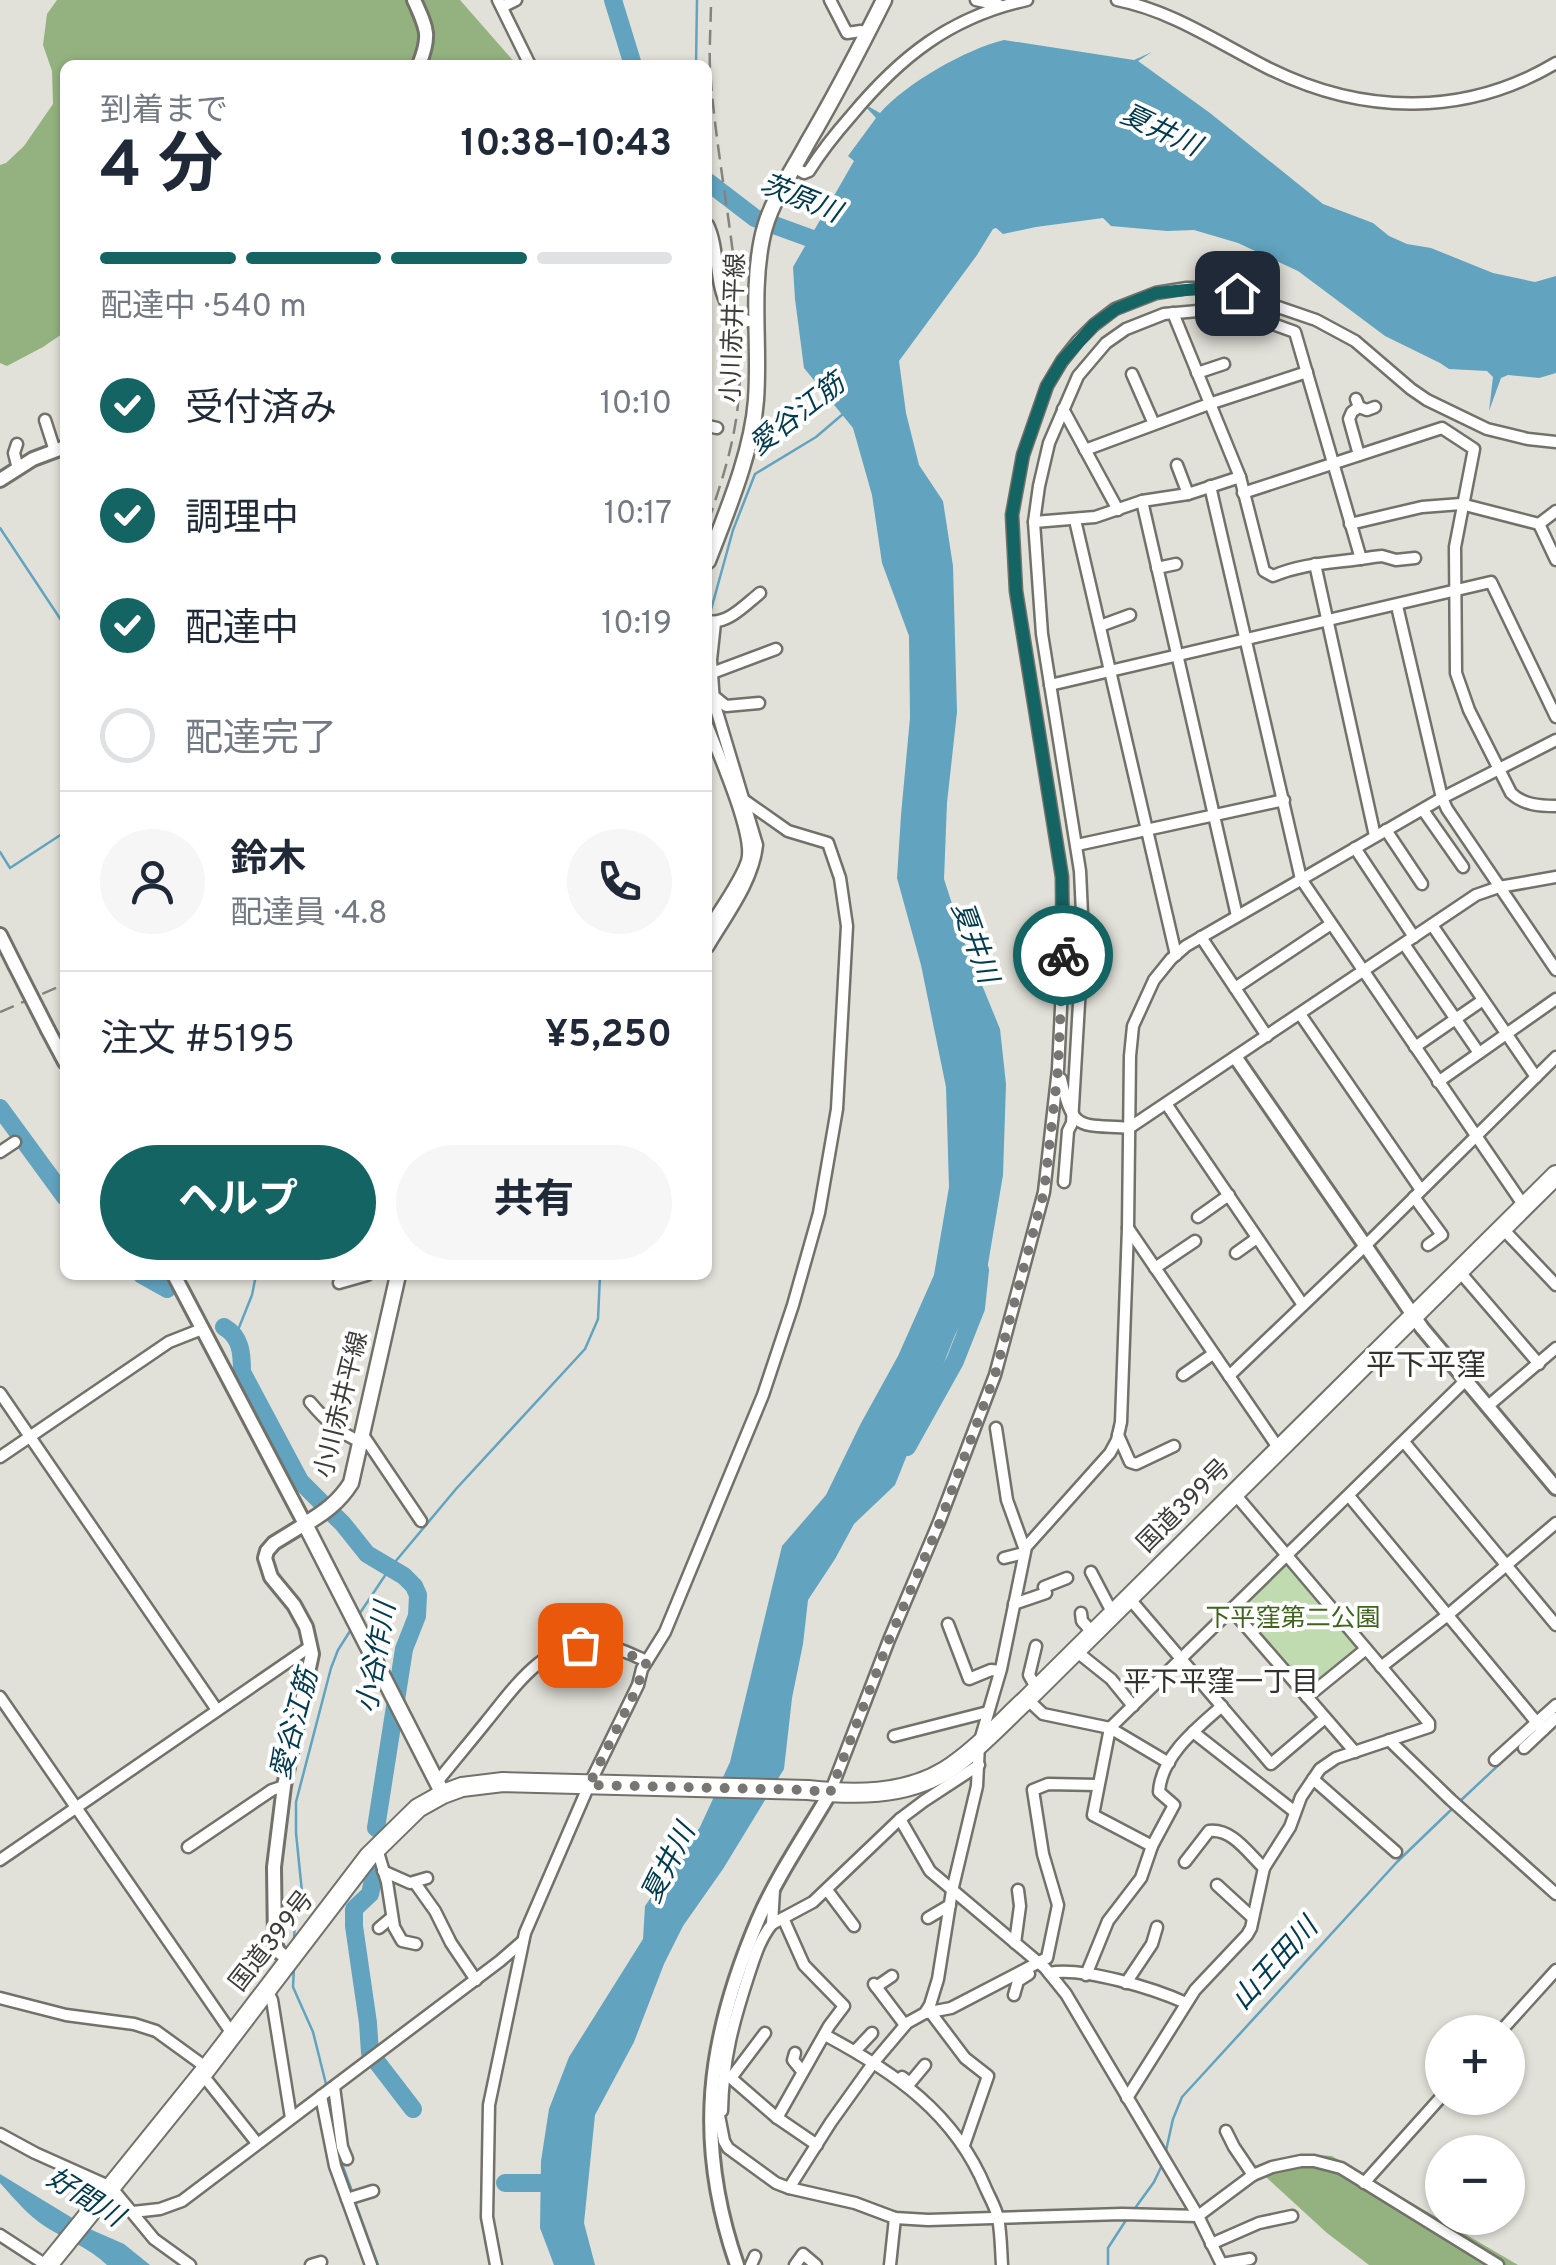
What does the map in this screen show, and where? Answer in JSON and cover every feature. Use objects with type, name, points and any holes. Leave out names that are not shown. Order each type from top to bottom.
[{"type":"highway","name":"国道399号","points":[[49,2264],[377,1848],[440,1788],[481,1784],[610,1784],[890,1792],[917,1785],[945,1771],[1032,1694],[1556,1174]]},
{"type":"main road","name":"小川赤井平線","points":[[712,549],[750,436],[756,401],[762,237],[770,212],[884,0]]},
{"type":"main road","name":"小川赤井平線","points":[[305,1524],[340,1500],[351,1483],[395,1280]]},
{"type":"main road","points":[[305,1524],[440,1788]]},
{"type":"street","points":[[414,0],[428,40],[422,60]]},
{"type":"street","points":[[516,0],[500,3],[528,60]]},
{"type":"street","points":[[830,0],[848,33],[867,33]]},
{"type":"street","points":[[976,0],[1000,6]]},
{"type":"street","points":[[792,170],[809,172],[868,94],[907,58],[959,23],[1027,0]]},
{"type":"street","points":[[1117,0],[1188,24],[1292,79],[1388,104],[1460,99],[1524,81],[1556,63]]},
{"type":"street","points":[[712,236],[725,303],[741,319],[757,323]]},
{"type":"street","points":[[737,2265],[721,2213],[710,2144],[712,2079],[733,1988],[758,1920],[830,1793],[940,1522],[995,1375],[1044,1192],[1058,1074],[1064,967],[1062,877],[1016,591],[1012,515],[1023,455],[1047,386],[1062,361],[1094,325],[1116,309],[1156,293],[1187,288],[1222,290],[1316,320],[1364,347],[1411,390],[1475,424],[1514,436],[1556,442]]},
{"type":"street","points":[[1071,1116],[1083,935],[1077,845],[1042,634],[1034,522],[1049,443],[1078,376],[1106,343],[1126,329],[1173,312],[1221,309],[1295,332],[1361,559]]},
{"type":"street","points":[[1173,312],[1240,477],[1264,571],[1273,576],[1315,564],[1382,556],[1396,560],[1416,558]]},
{"type":"street","points":[[1197,374],[1224,364]]},
{"type":"street","points":[[1086,450],[1306,372]]},
{"type":"street","points":[[1132,374],[1154,424]]},
{"type":"street","points":[[1359,455],[1349,419],[1358,403],[1367,410],[1375,407]]},
{"type":"street","points":[[1063,409],[1118,510]]},
{"type":"street","points":[[0,480],[32,459],[60,449],[44,420]]},
{"type":"street","points":[[1243,493],[1442,428],[1474,448],[1455,547],[1456,674],[1469,710],[1514,796],[1538,806],[1556,806]]},
{"type":"street","points":[[17,444],[14,453],[18,469]]},
{"type":"street","points":[[1178,466],[1188,494]]},
{"type":"street","points":[[1034,522],[1075,520],[1142,501],[1188,494],[1240,477]]},
{"type":"street","points":[[1210,486],[1301,879],[1524,1206]]},
{"type":"street","points":[[1142,501],[1237,916]]},
{"type":"street","points":[[1350,524],[1422,507],[1461,504],[1539,524]]},
{"type":"street","points":[[1539,524],[1556,511]]},
{"type":"street","points":[[1075,520],[1176,954]]},
{"type":"street","points":[[1539,524],[1556,560]]},
{"type":"street","points":[[1157,568],[1176,564]]},
{"type":"street","points":[[1315,564],[1326,622],[1381,833],[1422,884]]},
{"type":"street","points":[[1050,685],[1491,582],[1556,718]]},
{"type":"street","points":[[712,622],[728,618],[760,592]]},
{"type":"street","points":[[1397,606],[1442,798],[1556,970]]},
{"type":"street","points":[[1100,626],[1130,615]]},
{"type":"street","points":[[712,940],[749,878],[757,846],[718,716],[712,673],[776,649]]},
{"type":"street","points":[[714,696],[726,706],[758,703]]},
{"type":"street","points":[[712,738],[749,847],[746,865],[712,921]]},
{"type":"street","points":[[928,2013],[973,1804],[979,1744],[1000,1671],[1024,1552],[1030,1540],[1110,1453],[1121,1422],[1130,1056],[1133,1026],[1154,980],[1176,954],[1237,916],[1442,798],[1556,740]]},
{"type":"street","points":[[496,2265],[487,2200],[489,2105],[524,1940],[589,1785],[638,1686],[642,1670],[665,1632],[769,1378],[819,1213],[837,1108],[847,926],[840,878],[826,841],[788,830],[744,800]]},
{"type":"street","points":[[1077,845],[1284,800]]},
{"type":"street","points":[[1423,810],[1463,868]]},
{"type":"street","points":[[1355,848],[1479,1053]]},
{"type":"street","points":[[1071,1116],[1083,1125],[1129,1128],[1476,895],[1556,878]]},
{"type":"street","points":[[1235,988],[1331,924]]},
{"type":"street","points":[[1432,925],[1536,1076]]},
{"type":"street","points":[[0,935],[60,1053]]},
{"type":"street","points":[[1202,937],[1267,1036]]},
{"type":"street","points":[[1438,1082],[1556,999]]},
{"type":"street","points":[[1415,1048],[1483,1000]]},
{"type":"street","points":[[1300,1014],[1442,1235],[1428,1246]]},
{"type":"street","points":[[1228,1376],[1556,1056]]},
{"type":"street","points":[[1236,1058],[1413,1315],[1553,1479]]},
{"type":"street","points":[[1058,1074],[1072,1123],[1068,1130],[1064,1182]]},
{"type":"street","points":[[1167,1104],[1303,1304]]},
{"type":"street","points":[[0,1152],[15,1142]]},
{"type":"street","points":[[1198,1218],[1229,1196]]},
{"type":"street","points":[[1128,1228],[1279,1448]]},
{"type":"street","points":[[1502,1228],[1556,1286]]},
{"type":"street","points":[[1236,1252],[1257,1238]]},
{"type":"street","points":[[1156,1268],[1196,1241]]},
{"type":"street","points":[[1459,1270],[1540,1364]]},
{"type":"street","points":[[177,1280],[305,1524],[274,1543],[266,1558],[271,1577],[300,1614],[311,1646],[311,1662],[284,1786],[274,1867],[275,1944],[290,1961]]},
{"type":"street","points":[[340,1283],[350,1280]]},
{"type":"street","points":[[0,1457],[165,1344],[202,1329]]},
{"type":"street","points":[[1488,1406],[1556,1348]]},
{"type":"street","points":[[1183,1375],[1214,1354]]},
{"type":"street","points":[[1152,1846],[1092,1814],[1110,1728],[1466,1380]]},
{"type":"street","points":[[0,1393],[218,1710]]},
{"type":"street","points":[[310,1402],[342,1434],[362,1438],[421,1520]]},
{"type":"street","points":[[996,1428],[1008,1505],[1024,1552]]},
{"type":"street","points":[[1118,1435],[1130,1462],[1136,1464],[1174,1446]]},
{"type":"street","points":[[1404,1442],[1556,1626]]},
{"type":"street","points":[[1127,2098],[1202,1981],[1248,1935],[1264,1868],[1313,1779],[1328,1763],[1430,1723],[1234,1494]]},
{"type":"street","points":[[1349,1496],[1540,1726]]},
{"type":"street","points":[[1382,1667],[1556,1523]]},
{"type":"street","points":[[1004,1558],[1024,1552]]},
{"type":"street","points":[[1091,1572],[1113,1614]]},
{"type":"street","points":[[1014,1604],[1046,1592],[1044,1587],[1067,1578]]},
{"type":"street","points":[[1129,1598],[1271,1764],[1325,1718]]},
{"type":"street","points":[[1231,1609],[1354,1752]]},
{"type":"street","points":[[1082,1613],[1082,1622],[1093,1634]]},
{"type":"street","points":[[948,1624],[969,1679],[991,1670],[1000,1671]]},
{"type":"street","points":[[440,1788],[523,1679],[554,1653],[594,1644],[616,1648],[647,1662]]},
{"type":"street","points":[[0,1860],[311,1646]]},
{"type":"street","points":[[1036,1646],[1029,1675],[1032,1694],[1043,1714],[1110,1728],[1169,1763]]},
{"type":"street","points":[[1307,1697],[1366,1649]]},
{"type":"street","points":[[1076,1650],[1111,1679],[1133,1706]]},
{"type":"street","points":[[0,1697],[232,2034]]},
{"type":"street","points":[[1524,1748],[1556,1705]]},
{"type":"street","points":[[1086,1975],[1108,1921],[1144,1874],[1152,1846],[1174,1805],[1159,1790],[1163,1774],[1193,1732],[1222,1706]]},
{"type":"street","points":[[894,1736],[988,1712]]},
{"type":"street","points":[[1495,1760],[1556,1718]]},
{"type":"street","points":[[1193,1732],[1295,1812]]},
{"type":"street","points":[[1389,1740],[1556,1894]]},
{"type":"street","points":[[721,2127],[730,2033],[761,1940],[772,1924],[813,1902],[900,1819],[979,1765]]},
{"type":"street","points":[[1313,1779],[1396,1852]]},
{"type":"street","points":[[1014,1995],[1018,1982],[1044,1967],[1058,1904],[1043,1854],[1033,1790],[1048,1784],[1097,1784]]},
{"type":"street","points":[[188,1847],[272,1790],[284,1786]]},
{"type":"street","points":[[900,1819],[930,1870],[1044,1967],[1066,1994],[1198,2216],[1222,2264],[1250,2258]]},
{"type":"street","points":[[1185,1862],[1209,1831],[1215,1830],[1227,1832],[1264,1868]]},
{"type":"street","points":[[377,1848],[391,1918],[399,1938],[406,1944],[416,1944]]},
{"type":"street","points":[[383,1871],[415,1883],[476,1980]]},
{"type":"street","points":[[415,1883],[427,1878]]},
{"type":"street","points":[[1216,1885],[1254,1918]]},
{"type":"street","points":[[772,1924],[774,1889]]},
{"type":"street","points":[[826,1890],[854,1926]]},
{"type":"street","points":[[1015,1943],[1018,1890]]},
{"type":"street","points":[[928,1918],[950,1905]]},
{"type":"street","points":[[379,1928],[391,1918]]},
{"type":"street","points":[[777,2118],[844,2006],[804,1965],[783,1918]]},
{"type":"street","points":[[1126,1983],[1152,1944],[1157,1927]]},
{"type":"street","points":[[132,2212],[160,2209],[182,2201],[524,1940]]},
{"type":"street","points":[[789,2188],[876,2059],[906,2024],[928,2013],[950,2008],[1044,1967],[1126,1983],[1186,2003]]},
{"type":"street","points":[[1515,2015],[1556,1970]]},
{"type":"street","points":[[892,1976],[875,1985],[906,2024]]},
{"type":"street","points":[[267,1990],[272,2000],[290,2118]]},
{"type":"street","points":[[0,1998],[156,2031],[204,2071],[257,2144]]},
{"type":"street","points":[[928,2013],[965,2058],[988,2076],[964,2145]]},
{"type":"street","points":[[765,2033],[731,2078],[777,2118],[817,2145]]},
{"type":"street","points":[[855,2051],[872,2033]]},
{"type":"street","points":[[825,2035],[876,2059],[910,2083],[925,2065]]},
{"type":"street","points":[[795,2053],[793,2060],[802,2071]]},
{"type":"street","points":[[876,2059],[921,2096],[964,2145],[998,2217],[1002,2265]]},
{"type":"street","points":[[712,2079],[728,2148],[776,2183],[855,2203],[895,2218],[1198,2216],[1253,2175],[1283,2164],[1314,2161],[1341,2168],[1498,2265]]},
{"type":"street","points":[[334,2087],[342,2147],[348,2159]]},
{"type":"street","points":[[322,2096],[330,2148],[353,2198],[371,2265]]},
{"type":"street","points":[[1364,2183],[1425,2115]]},
{"type":"street","points":[[1226,2130],[1253,2175]]},
{"type":"street","points":[[0,2134],[111,2187],[154,2239],[190,2265]]},
{"type":"street","points":[[353,2198],[373,2191]]},
{"type":"street","points":[[1211,2244],[1259,2224],[1292,2216]]},
{"type":"street","points":[[890,2265],[895,2218]]},
{"type":"street","points":[[3,2241],[49,2264]]},
{"type":"street","points":[[795,2265],[803,2254],[816,2265]]},
{"type":"green space","points":[[57,0],[460,0],[513,60],[60,60],[60,335],[7,366],[0,363],[0,165],[24,146],[53,104],[52,71],[43,45],[47,14]]},
{"type":"green space","name":"下平窪第二公園","points":[[1286,1565],[1359,1646],[1310,1690],[1242,1613]]},
{"type":"green space","points":[[1303,2154],[1332,2156],[1425,2210],[1425,2235],[1467,2235],[1518,2265],[1369,2265],[1266,2177]]},
{"type":"water","points":[[1004,40],[1134,60],[1152,52],[1138,61],[1323,204],[1373,223],[1407,244],[1431,248],[1493,273],[1535,282],[1556,276],[1556,373],[1539,378],[1501,378],[1489,411],[1493,377],[1487,371],[1449,369],[1385,336],[1298,271],[1238,243],[1194,230],[1111,226],[1103,218],[1003,234],[993,229],[899,361],[919,465],[943,501],[953,566],[957,712],[944,879],[1000,1029],[1006,1084],[1003,1175],[986,1276],[955,1335],[895,1485],[854,1524],[808,1600],[784,1769],[683,1926],[634,2042],[595,2115],[584,2223],[595,2265],[554,2265],[540,2228],[541,2161],[549,2109],[569,2057],[643,1939],[645,1906],[700,1827],[730,1762],[782,1546],[826,1495],[898,1356],[934,1275],[949,1187],[946,1087],[921,965],[897,878],[910,718],[909,636],[882,563],[872,495],[853,428],[804,368],[793,267],[854,161],[848,156],[876,118],[865,106],[880,113],[937,69]]},
{"type":"water","name":"好間川","points":[[0,2174],[92,2230],[124,2244],[150,2265],[107,2265],[33,2218],[0,2183]]},
{"type":"waterway","name":"茨原川","points":[[613,0],[631,60]]},
{"type":"waterway","points":[[696,60],[697,0]]},
{"type":"waterway","name":"茨原川","points":[[712,185],[755,218],[829,245]]},
{"type":"waterway","name":"愛谷江筋","points":[[712,606],[733,530],[755,474],[816,437],[843,414]]},
{"type":"waterway","points":[[0,528],[60,618]]},
{"type":"waterway","points":[[0,852],[10,868],[60,835]]},
{"type":"waterway","name":"小谷作川","points":[[0,1108],[60,1190]]},
{"type":"waterway","name":"夏井川","points":[[907,1447],[955,1361],[976,1308],[980,1270]]},
{"type":"waterway","name":"小谷作川","points":[[151,1280],[167,1289]]},
{"type":"waterway","points":[[232,1332],[238,1330],[255,1280]]},
{"type":"waterway","name":"愛谷江筋","points":[[358,1616],[390,1568],[456,1489],[585,1349],[598,1319],[600,1280]]},
{"type":"waterway","name":"小谷作川","points":[[224,1327],[237,1341],[242,1372],[300,1481],[367,1554],[404,1576],[418,1595],[417,1616],[404,1649],[376,1828]]},
{"type":"waterway","name":"愛谷江筋","points":[[294,1939],[302,1892],[296,1802],[331,1668],[352,1628]]},
{"type":"waterway","name":"山王田川","points":[[1458,1803],[1522,1743]]},
{"type":"waterway","name":"山王田川","points":[[1165,2155],[1182,2097],[1397,1862],[1453,1808]]},
{"type":"waterway","name":"小谷作川","points":[[374,1876],[370,1894],[354,1909],[370,2053],[413,2109]]},
{"type":"waterway","name":"愛谷江筋","points":[[294,1967],[293,1987],[313,2032],[327,2088]]},
{"type":"waterway","name":"愛谷江筋","points":[[328,2096],[331,2122]]},
{"type":"waterway","name":"愛谷江筋","points":[[337,2150],[353,2194]]},
{"type":"waterway","name":"山王田川","points":[[1133,2211],[1163,2163]]},
{"type":"waterway","name":"小谷作川","points":[[505,2183],[560,2180]]},
{"type":"waterway","name":"愛谷江筋","points":[[355,2202],[378,2265]]},
{"type":"waterway","name":"山王田川","points":[[1108,2265],[1108,2248],[1128,2217]]},
{"type":"railway","points":[[710,60],[711,0]]},
{"type":"railway","points":[[712,90],[736,278],[740,362],[733,434],[712,510]]},
{"type":"railway","points":[[0,1012],[60,986]]},
{"type":"way so far","points":[[580,1645],[616,1648],[647,1662],[589,1785],[830,1793],[995,1375],[1044,1192],[1058,1070],[1063,955]]},
{"type":"district","name":"平下平窪","points":[[1426,1367]]},
{"type":"district","name":"平下平窪一丁目","points":[[1221,1684]]},
{"type":"route","points":[[1063,955],[1062,877],[1016,591],[1012,515],[1023,455],[1047,386],[1062,361],[1094,325],[1116,309],[1156,293],[1187,288],[1237,293]]}]
